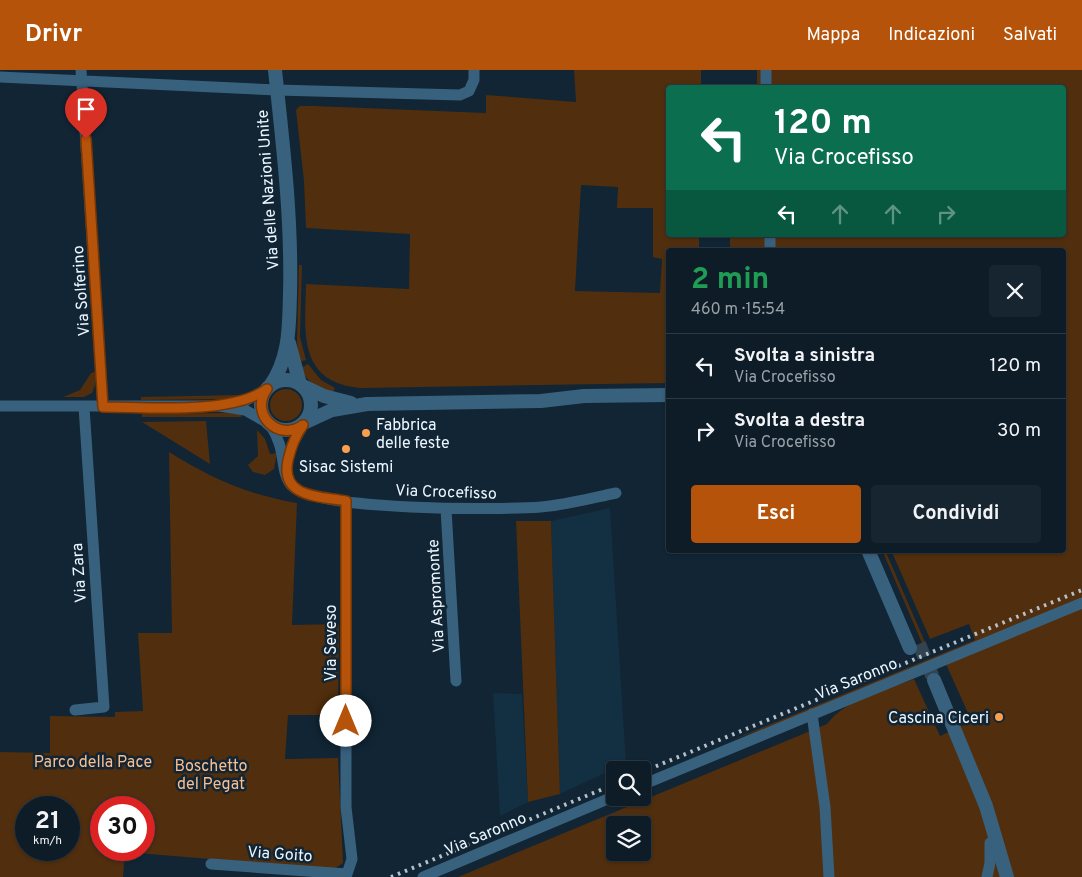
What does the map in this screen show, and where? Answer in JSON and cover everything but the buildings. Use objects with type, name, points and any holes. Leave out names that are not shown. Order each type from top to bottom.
[{"type":"street","name":"Via Solferino","points":[[81,70],[103,407]]},
{"type":"street","name":"Via delle Nazioni Unite","points":[[275,70],[286,156],[291,249],[288,338]]},
{"type":"street","points":[[0,78],[82,83],[460,95],[469,91],[474,80],[474,70]]},
{"type":"street","points":[[766,70],[766,85]]},
{"type":"street","points":[[286,472],[292,445],[311,413],[312,401],[302,385],[288,338]]},
{"type":"street","points":[[270,424],[262,414],[261,405],[282,364],[288,338]]},
{"type":"street","points":[[219,406],[244,401],[269,387],[287,380],[333,399],[367,404]]},
{"type":"street","points":[[0,406],[219,406],[245,410],[285,431],[296,429],[332,410],[367,404],[541,401],[584,396],[666,395]]},
{"type":"street","points":[[541,401],[577,405],[666,404]]},
{"type":"street","name":"Via Zara","points":[[75,710],[104,707],[84,407]]},
{"type":"street","name":"Via Crocefisso","points":[[270,424],[279,442],[289,483],[299,491],[346,501],[446,509],[543,507],[616,493]]},
{"type":"street","name":"Via Seveso","points":[[346,501],[346,807],[352,859],[348,874]]},
{"type":"street","name":"Via Aspromonte","points":[[446,509],[456,681]]},
{"type":"street","points":[[869,553],[915,646],[879,553]]},
{"type":"street","name":"Via Saronno","points":[[651,781],[1082,603]]},
{"type":"street","points":[[998,877],[990,844],[930,682],[986,806],[1007,877]]},
{"type":"street","points":[[812,714],[825,807],[829,877]]},
{"type":"street","name":"Via Saronno","points":[[423,877],[606,800]]},
{"type":"street","points":[[987,877],[990,863],[990,844]]},
{"type":"street","name":"Via Goito","points":[[211,864],[348,874]]},
{"type":"shaded area","points":[[610,508],[626,761],[606,761],[606,772],[560,794],[551,521]]},
{"type":"shaded area","points":[[493,693],[522,694],[528,802],[500,816]]},
{"type":"green space","points":[[574,70],[701,70],[701,85],[666,85],[666,237],[699,237],[699,248],[666,248],[666,383],[362,388],[341,384],[326,376],[315,366],[309,352],[306,337],[306,284],[409,289],[410,234],[306,228],[304,181],[296,110],[300,106],[314,106],[486,113],[486,95],[576,102]],"holes":[[[581,185],[618,187],[617,208],[653,208],[653,257],[662,259],[660,293],[575,291]]]},
{"type":"green space","points":[[757,70],[1082,70],[1082,877],[458,877],[629,806],[651,806],[651,797],[827,724],[835,715],[855,702],[879,691],[914,679],[940,736],[958,728],[940,678],[961,726],[965,725],[968,713],[946,664],[732,740],[975,640],[969,624],[930,639],[892,553],[1066,553],[1066,248],[730,248],[730,237],[1066,237],[1066,85],[757,85]]},
{"type":"green space","points":[[299,265],[302,265],[300,337],[306,360],[299,362],[297,342]]},
{"type":"green space","points":[[308,364],[321,380],[335,388],[332,394],[317,387],[307,378],[301,368]]},
{"type":"green space","points":[[95,372],[95,385],[92,393],[84,397],[63,397],[80,390],[91,373]]},
{"type":"green space","points":[[286,389],[298,393],[302,405],[298,417],[286,421],[274,417],[270,405],[274,393]]},
{"type":"green space","points":[[239,395],[240,398],[230,399],[141,400],[141,397]]},
{"type":"green space","points":[[142,414],[242,414],[241,417],[142,417]]},
{"type":"green space","points":[[206,421],[210,464],[142,422]]},
{"type":"green space","points":[[257,430],[265,439],[270,454],[277,453],[274,469],[265,475],[253,472],[248,465],[258,456]]},
{"type":"green space","points":[[169,452],[200,470],[230,484],[279,500],[297,503],[292,625],[339,624],[338,715],[288,715],[285,759],[338,758],[343,863],[334,869],[155,854],[155,796],[90,796],[90,861],[124,861],[123,877],[0,877],[0,752],[50,753],[50,716],[115,717],[115,712],[143,711],[138,633],[172,633]]},
{"type":"green space","points":[[516,521],[551,521],[560,794],[528,802]]},
{"type":"green space","points":[[883,553],[886,553],[925,642],[922,643]]},
{"type":"tunnel","points":[[919,644],[934,680]]},
{"type":"railway","points":[[651,768],[1082,590]]},
{"type":"railway","points":[[391,877],[606,788]]},
{"type":"place","name":"Fabbrica delle feste","points":[[366,433]]},
{"type":"place","name":"Sisac Sistemi","points":[[346,449]]},
{"type":"place","name":"Cascina Ciceri","points":[[999,717]]},
{"type":"route","points":[[86,139],[103,407],[229,405],[244,401],[267,389],[262,396],[261,405],[262,414],[268,423],[274,428],[285,431],[296,429],[303,425],[292,445],[288,459],[286,472],[289,483],[295,489],[304,493],[346,501],[346,721]]},
{"type":"park label","name":"Parco della Pace","points":[[93,761]]},
{"type":"park label","name":"Boschetto del Pegat","points":[[211,774]]}]
